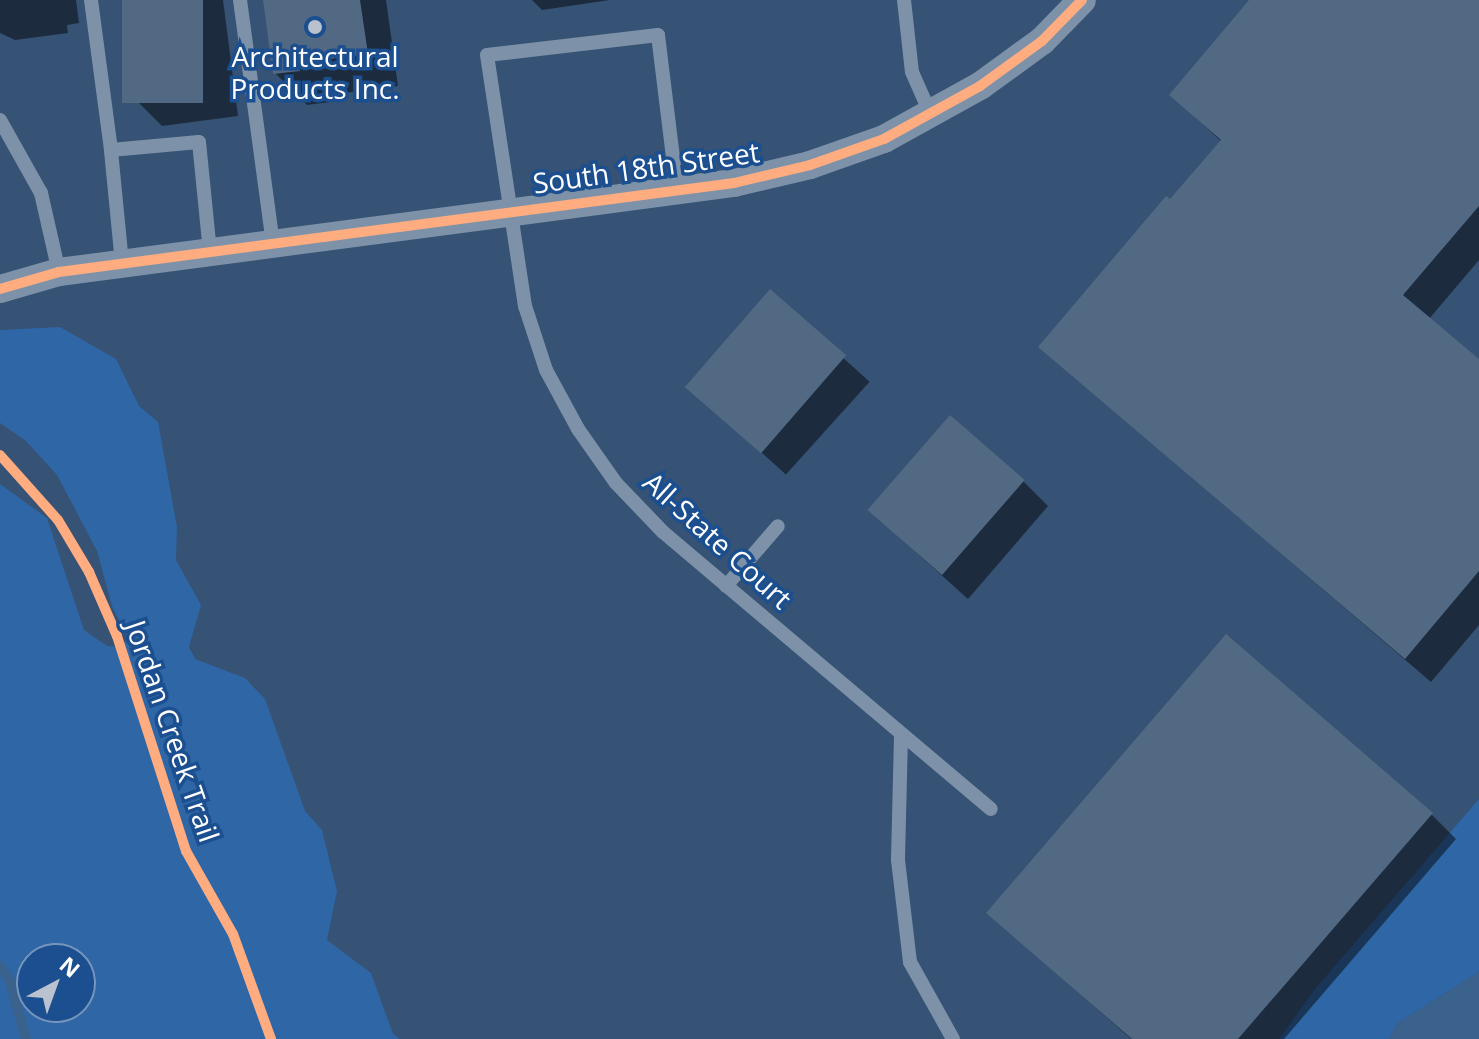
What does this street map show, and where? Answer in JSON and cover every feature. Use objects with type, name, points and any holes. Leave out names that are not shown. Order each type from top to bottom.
[{"type":"street","name":"South 18th Street","points":[[0,289],[59,272],[677,190],[810,165],[884,139],[931,115],[1042,41],[1082,0]]},
{"type":"lane","points":[[91,0],[122,263]]},
{"type":"lane","points":[[240,0],[273,243]]},
{"type":"lane","points":[[904,0],[912,72],[931,115]]},
{"type":"lane","name":"All-State Court","points":[[677,190],[658,35],[487,55],[525,306],[542,358],[578,429],[616,483],[726,586],[991,809]]},
{"type":"lane","points":[[0,120],[41,193],[59,272]]},
{"type":"lane","points":[[111,150],[199,142],[210,252]]},
{"type":"lane","points":[[726,586],[778,526]]},
{"type":"lane","points":[[901,736],[898,860],[910,962],[953,1039]]},
{"type":"shaded area","points":[[60,327],[116,359],[139,406],[158,422],[177,527],[176,560],[201,605],[189,647],[195,659],[245,678],[265,699],[305,811],[322,830],[337,891],[327,940],[371,973],[393,1034],[400,1039],[0,1039],[0,484],[47,518],[84,630],[107,646],[121,647],[128,639],[112,606],[97,551],[57,475],[26,441],[0,423],[0,330]]},
{"type":"shaded area","points":[[1479,799],[1479,972],[1398,1023],[1389,1039],[1279,1039],[1315,989]]},
{"type":"shaded area","points":[[1479,972],[1479,1039],[1389,1039],[1398,1023]]},
{"type":"building","points":[[122,0],[203,0],[203,103],[122,103]]},
{"type":"building","name":"Architectural Products Inc.","points":[[263,0],[360,0],[368,54],[298,63],[300,71],[273,74]]},
{"type":"building","points":[[1249,0],[1479,0],[1479,206],[1403,295],[1479,359],[1479,571],[1405,659],[1038,347],[1166,196],[1170,199],[1221,140],[1169,95]]},
{"type":"building","points":[[770,289],[846,355],[761,453],[685,387]]},
{"type":"building","points":[[950,415],[1025,480],[942,575],[867,510]]},
{"type":"building","points":[[1226,634],[1433,813],[1238,1039],[1132,1039],[986,913]]},
{"type":"waterway","points":[[0,966],[10,981],[26,1039]]},
{"type":"cycle path","points":[[0,289],[59,272],[734,183],[810,165],[884,139],[980,86],[1042,41],[1082,0]]},
{"type":"cycle path","name":"Jordan Creek Trail","points":[[0,455],[58,520],[89,572],[117,636],[186,851],[233,934],[271,1039]]},
{"type":"place","name":"Architectural Products Inc.","points":[[315,27]]}]
